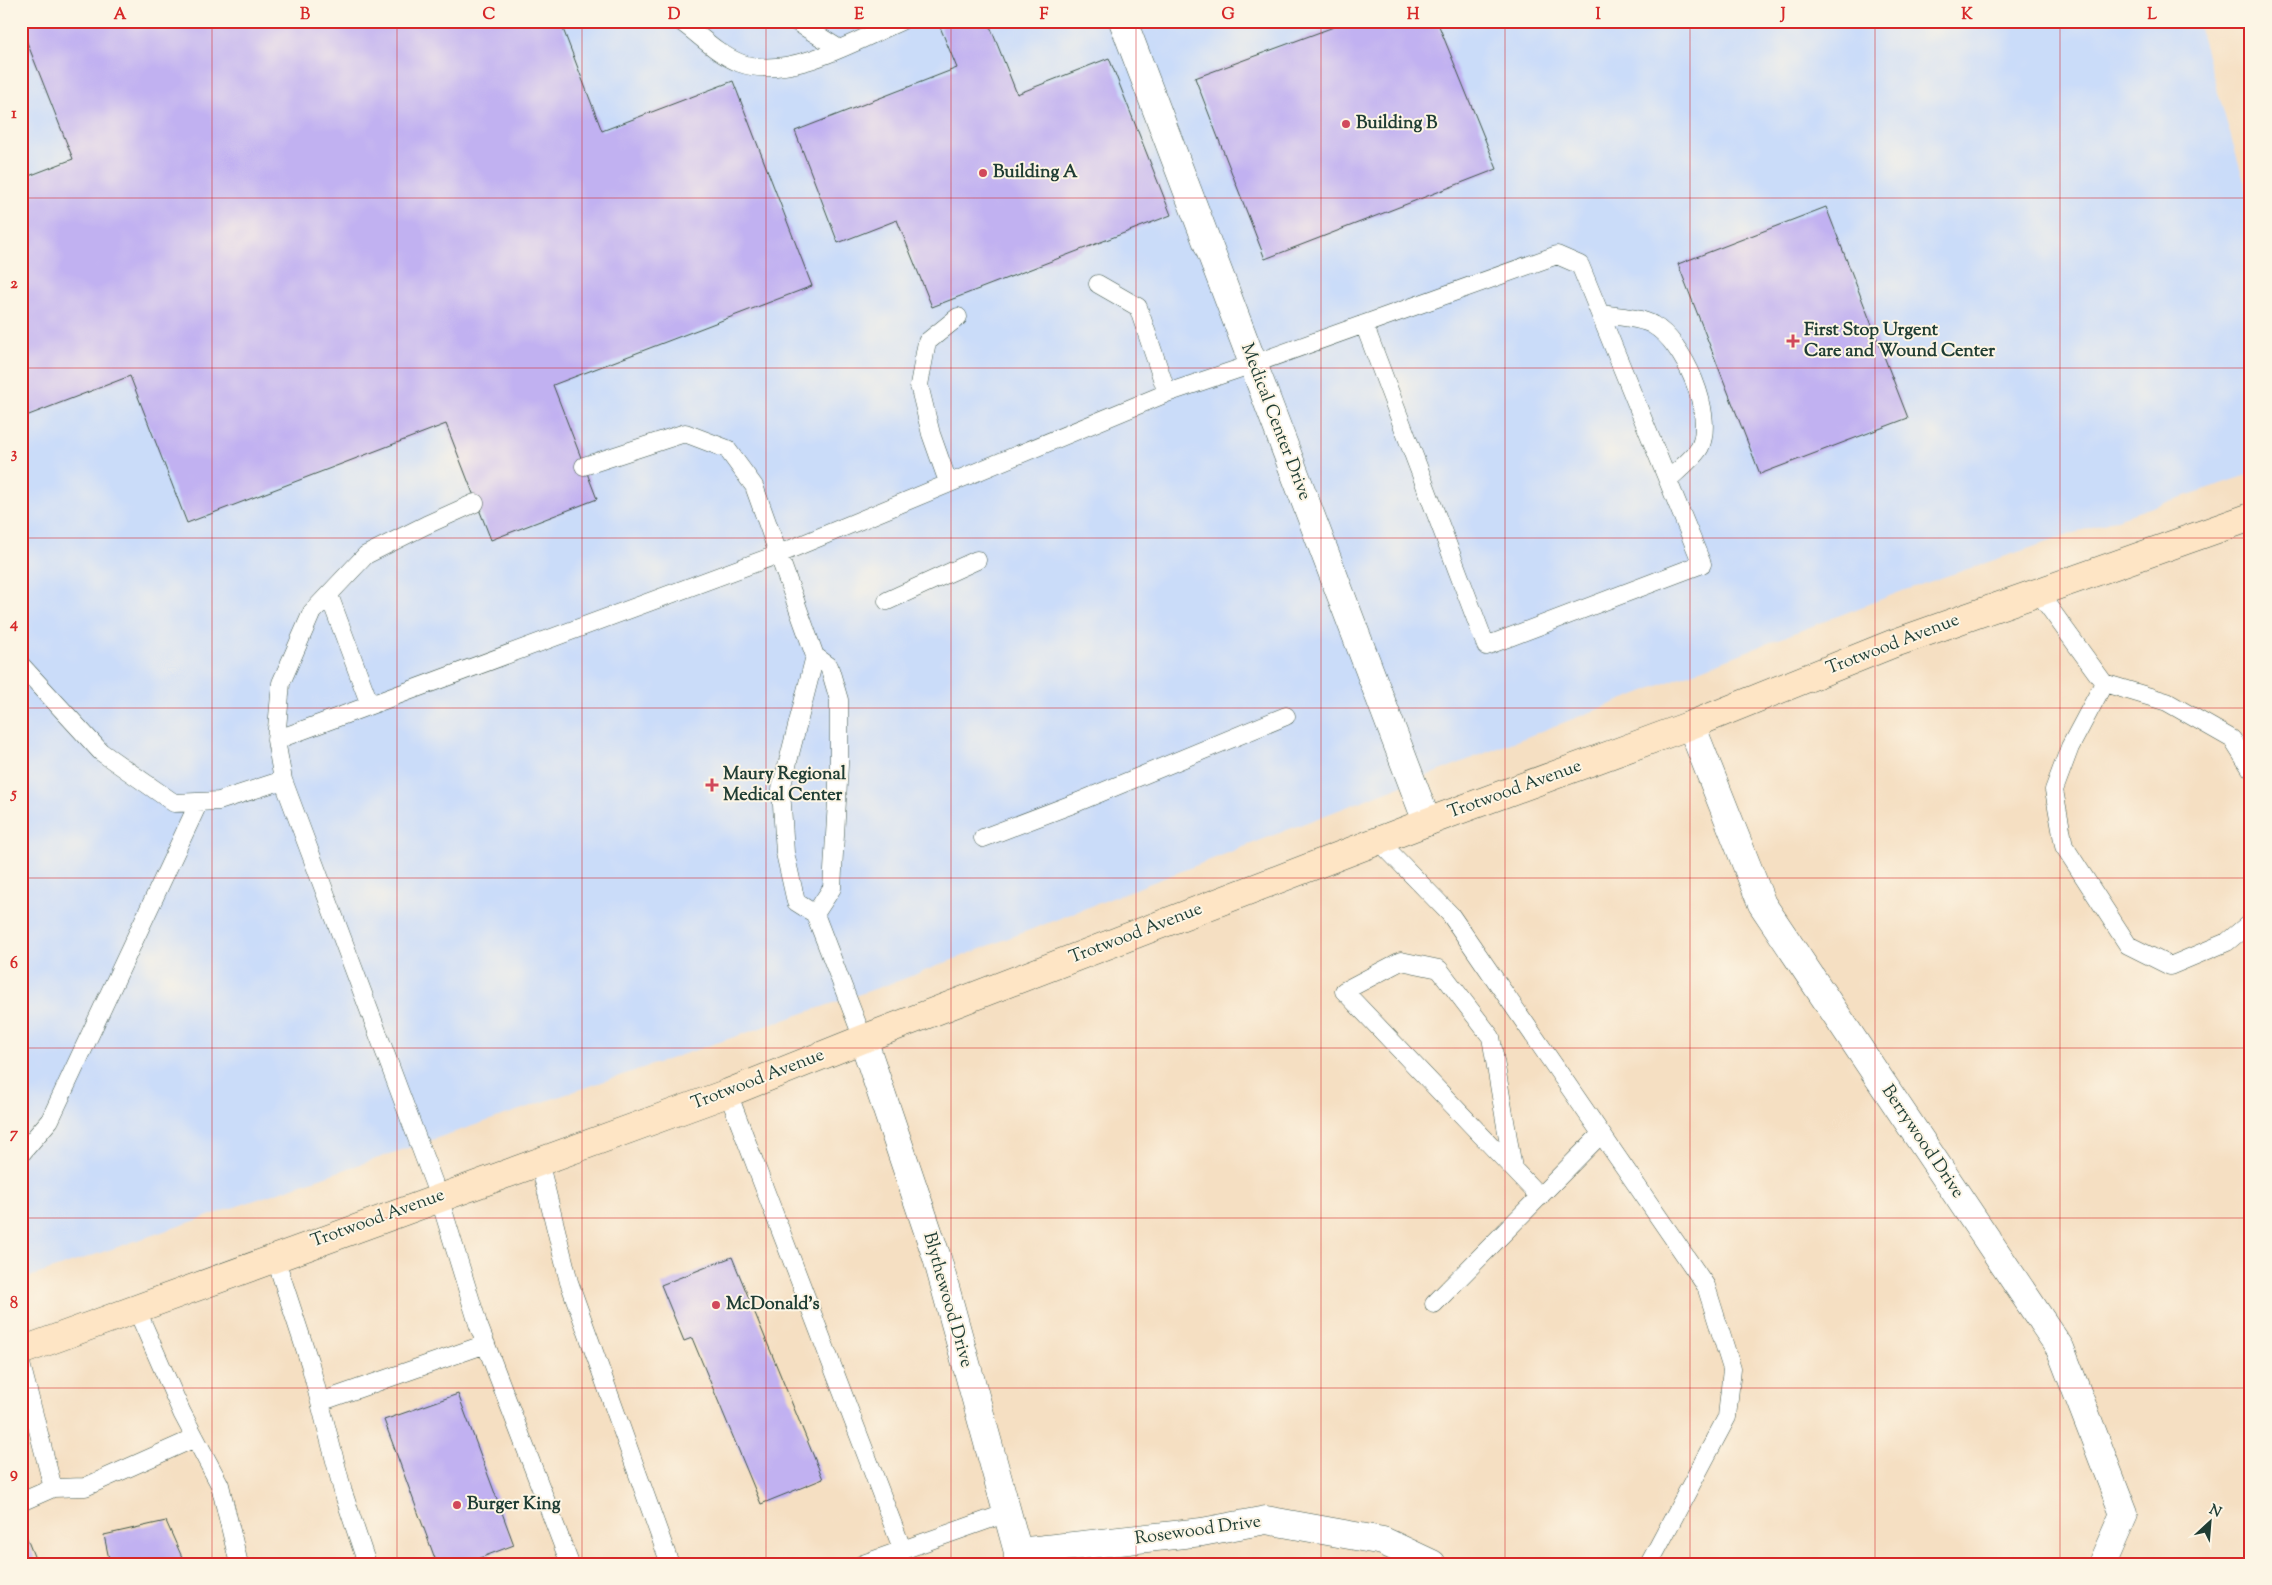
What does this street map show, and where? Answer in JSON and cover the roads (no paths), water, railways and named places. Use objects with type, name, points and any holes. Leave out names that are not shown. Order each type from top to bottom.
[{"type":"main road","name":"Trotwood Avenue","points":[[21,1350],[728,1093],[1379,840],[1691,725],[1892,644],[2251,517]]},
{"type":"street","name":"Medical Center Drive","points":[[1123,21],[1427,822]]},
{"type":"street","name":"Berrywood Drive","points":[[1691,725],[1762,904],[2060,1348],[2124,1514],[2102,1564]]},
{"type":"street","name":"Blythewood Drive","points":[[863,1039],[937,1258],[1018,1558]]},
{"type":"street","name":"Rosewood Drive","points":[[1018,1558],[1202,1532],[1266,1520],[1383,1541],[1432,1564]]},
{"type":"lane","points":[[680,21],[712,48],[740,63],[763,68],[809,61],[901,21]]},
{"type":"lane","points":[[796,21],[838,48]]},
{"type":"lane","points":[[276,740],[779,554],[948,482],[1167,393],[1557,255],[1580,266],[1702,564],[1486,646],[1364,324]]},
{"type":"lane","points":[[1098,284],[1138,307],[1167,393]]},
{"type":"lane","points":[[1601,314],[1653,325],[1677,347],[1699,392],[1704,424],[1700,447],[1668,480]]},
{"type":"lane","points":[[948,482],[931,434],[919,386],[927,342],[958,317]]},
{"type":"lane","points":[[584,466],[685,433],[727,448],[754,486],[815,656],[781,789],[785,853],[796,902],[815,914],[863,1039]]},
{"type":"lane","points":[[475,503],[366,555],[312,612],[281,682],[276,740],[284,780],[439,1197],[486,1344],[570,1564]]},
{"type":"lane","points":[[887,601],[977,560]]},
{"type":"lane","points":[[2038,592],[2104,683],[2166,702],[2232,739],[2251,769]]},
{"type":"lane","points":[[329,595],[370,705]]},
{"type":"lane","points":[[815,656],[829,666],[839,700],[839,765],[832,888],[815,914]]},
{"type":"lane","points":[[21,665],[102,752],[174,803],[219,802],[284,780]]},
{"type":"lane","points":[[2104,683],[2070,747],[2054,790],[2064,846],[2128,945],[2170,966],[2227,942],[2251,922]]},
{"type":"lane","points":[[983,838],[1078,802],[1286,716]]},
{"type":"lane","points":[[21,1154],[50,1120],[199,802]]},
{"type":"lane","points":[[1379,840],[1450,914],[1706,1286],[1732,1369],[1727,1417],[1649,1564]]},
{"type":"lane","points":[[1512,1168],[1492,1037],[1439,969],[1402,961],[1344,991],[1472,1126],[1512,1168],[1540,1197]]},
{"type":"lane","points":[[728,1093],[903,1551]]},
{"type":"lane","points":[[1434,1304],[1601,1134]]},
{"type":"lane","points":[[539,1162],[569,1282],[670,1564]]},
{"type":"lane","points":[[275,1257],[320,1402],[343,1492],[367,1564]]},
{"type":"lane","points":[[136,1308],[182,1413],[220,1485],[239,1564]]},
{"type":"lane","points":[[320,1402],[486,1344]]},
{"type":"lane","points":[[21,1364],[53,1488]]},
{"type":"lane","points":[[21,1502],[53,1488],[86,1486],[195,1438]]},
{"type":"lane","points":[[863,1564],[1007,1513]]},
{"type":"place","name":"Building B","points":[[1346,124]]},
{"type":"place","name":"Building A","points":[[983,173]]},
{"type":"place","name":"First Stop Urgent Care and Wound Center","points":[[1793,341]]},
{"type":"place","name":"Maury Regional Medical Center","points":[[712,785]]},
{"type":"place","name":"McDonald's","points":[[716,1305]]},
{"type":"place","name":"Burger King","points":[[457,1505]]}]
